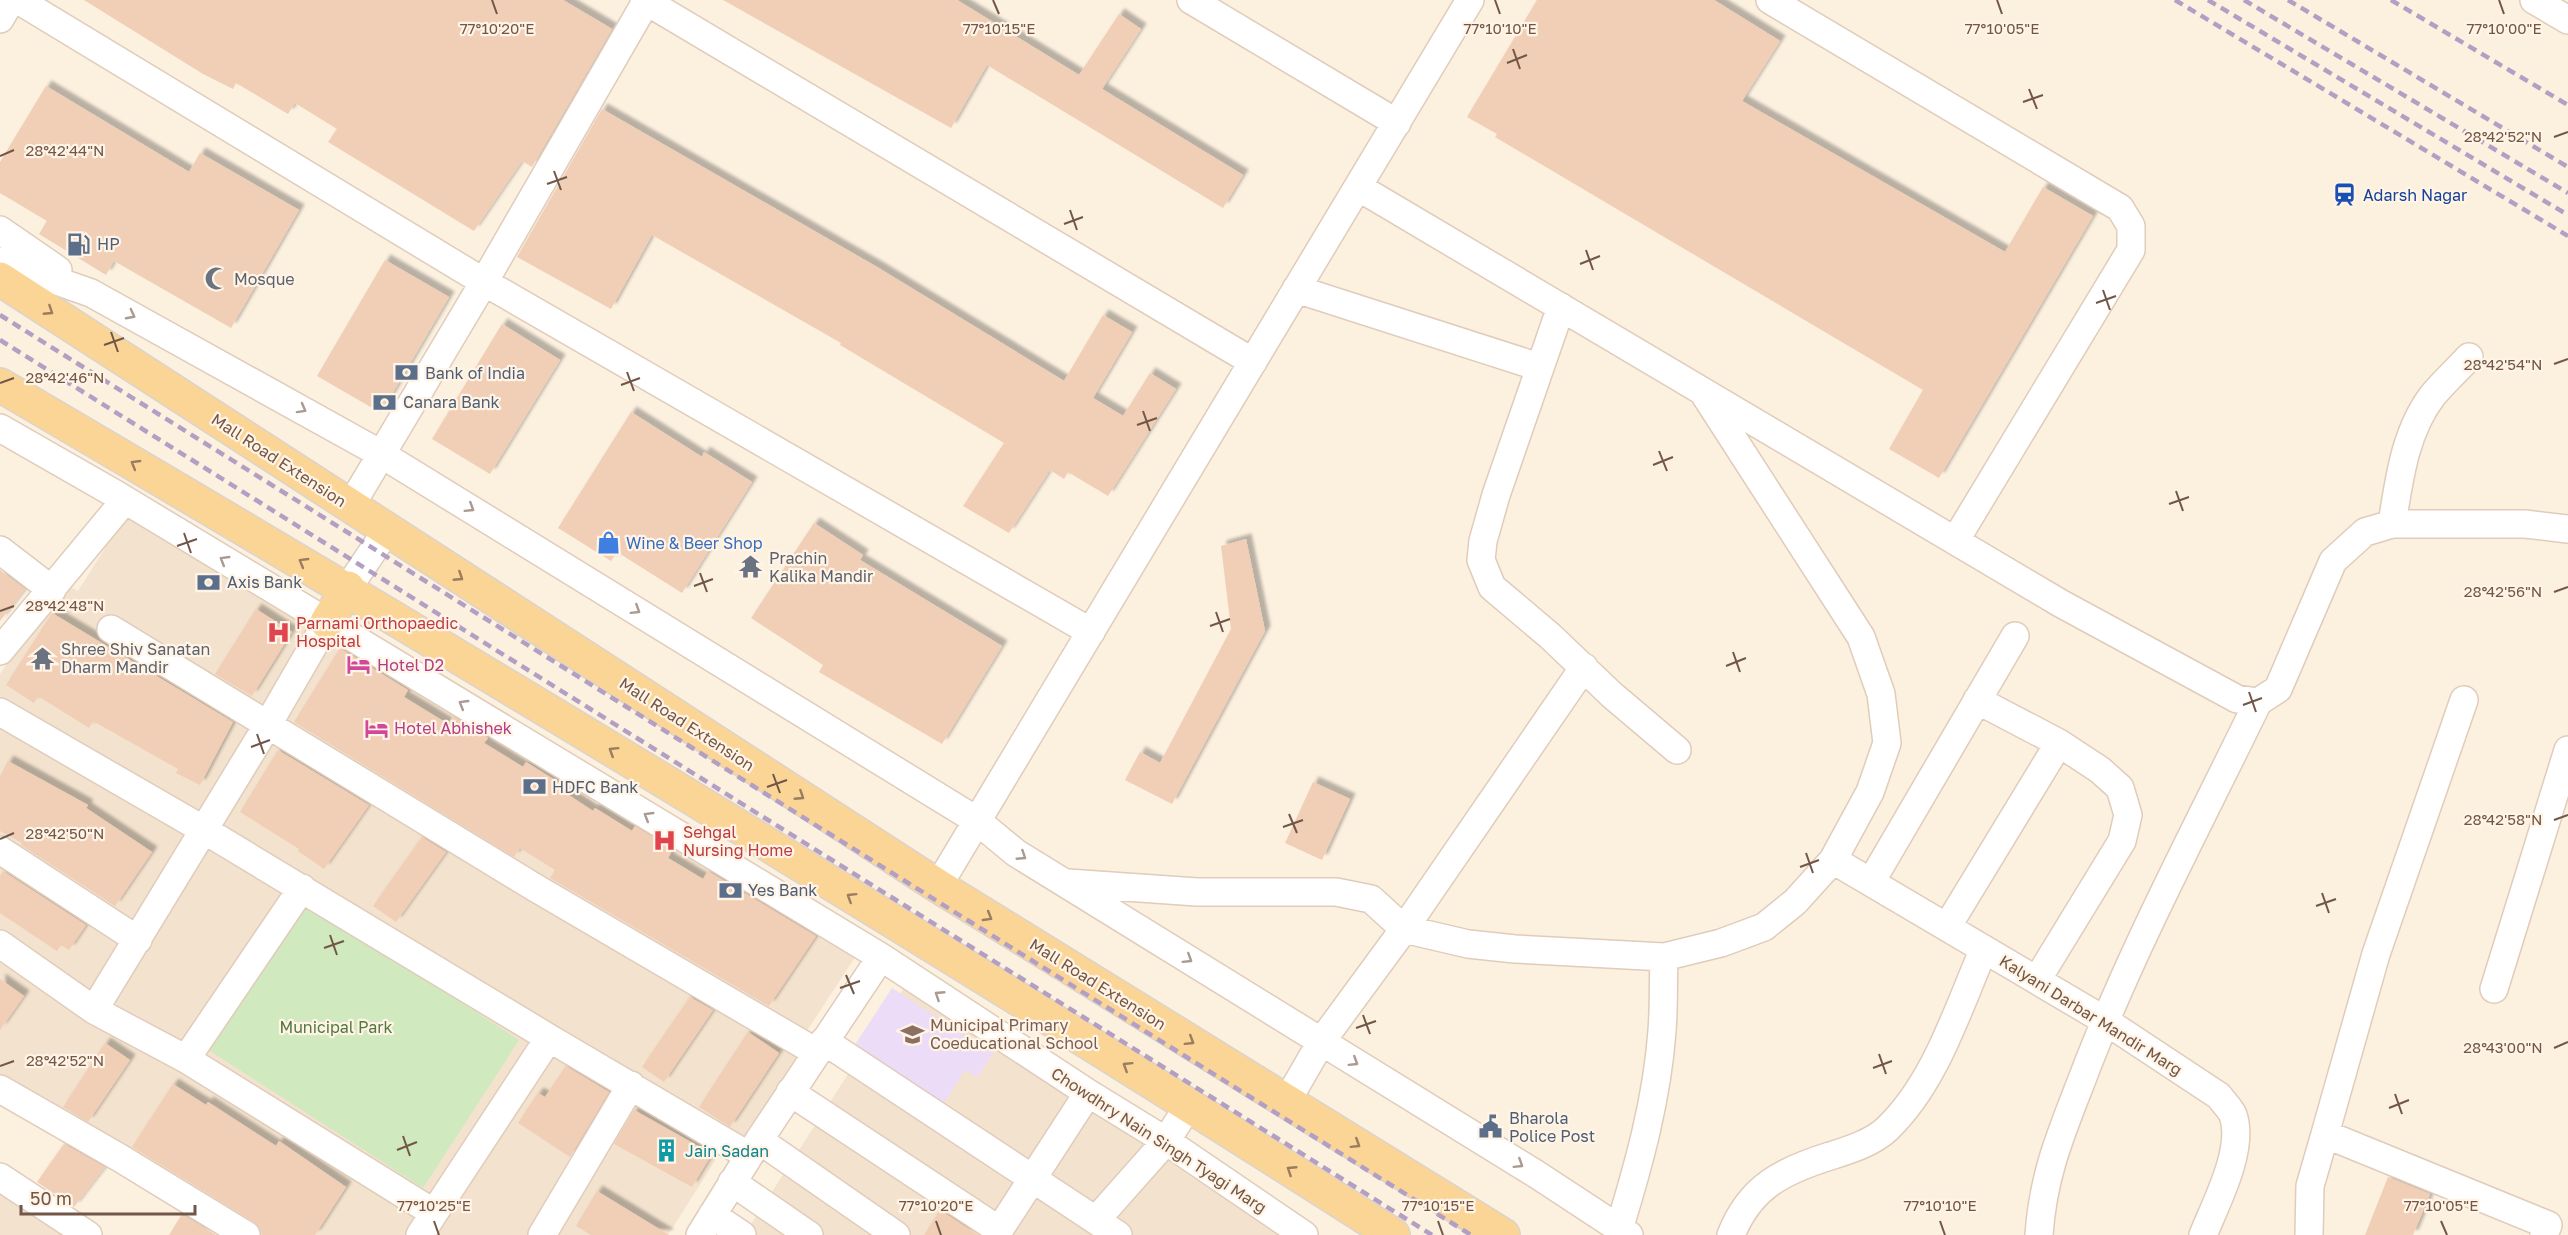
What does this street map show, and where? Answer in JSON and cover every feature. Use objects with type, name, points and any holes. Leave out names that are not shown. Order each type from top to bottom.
[{"type":"main road","name":"Mall Road Extension","points":[[0,279],[938,886],[1503,1235]]},
{"type":"main road","points":[[0,385],[348,588],[1189,1105],[1393,1235]]},
{"type":"main road","points":[[327,622],[348,588]]},
{"type":"street","points":[[0,19],[11,0]]},
{"type":"street","points":[[18,0],[484,282],[1091,632]]},
{"type":"street","points":[[350,507],[484,282],[646,0],[1253,362]]},
{"type":"street","points":[[1191,0],[1396,123]]},
{"type":"street","points":[[938,886],[1470,0]]},
{"type":"street","points":[[1770,0],[2120,208],[2131,226],[2131,249],[1955,541]]},
{"type":"street","points":[[2534,0],[2568,20]]},
{"type":"street","points":[[1358,187],[2060,603],[2237,699],[2258,702]]},
{"type":"street","points":[[0,230],[91,293],[381,454],[976,820],[1016,853],[1321,1041],[1624,1232],[1656,1083],[1662,1031],[1664,957]]},
{"type":"street","points":[[0,261],[91,293]]},
{"type":"street","points":[[1296,289],[1539,367]]},
{"type":"street","points":[[1561,307],[1496,495],[1483,541],[1481,560],[1492,587],[1677,750]]},
{"type":"street","points":[[2392,524],[2410,438],[2432,396],[2469,357]]},
{"type":"street","points":[[1064,882],[1197,892],[1336,892],[1371,899],[1404,929],[1468,944],[1664,957],[1721,944],[1764,927],[1796,902],[1833,860],[1870,792],[1887,743],[1881,694],[1862,637],[1703,392]]},
{"type":"street","name":"Chowdhry Nain Singh Tyagi Marg","points":[[0,428],[125,500],[881,957],[1088,1093],[1166,1141],[1304,1235]]},
{"type":"street","points":[[0,651],[125,500]]},
{"type":"street","points":[[2039,1235],[2041,1205],[2049,1166],[2104,1020],[2258,702],[2278,689],[2333,561],[2365,532],[2392,524],[2525,524],[2568,529]]},
{"type":"street","points":[[348,588],[387,530]]},
{"type":"street","points":[[0,550],[52,590]]},
{"type":"street","points":[[94,1010],[267,726],[327,622]]},
{"type":"street","points":[[111,629],[267,726],[684,977],[820,1047],[1034,1178],[1107,1228],[1189,1105]]},
{"type":"street","points":[[1871,882],[2014,636]]},
{"type":"street","points":[[1287,1101],[1321,1041],[1404,929],[1584,667]]},
{"type":"street","points":[[1977,700],[2059,743],[2100,770],[2120,788],[2128,815],[2122,841],[2037,980]]},
{"type":"street","points":[[2309,1235],[2310,1186],[2376,954],[2464,700]]},
{"type":"street","points":[[0,712],[302,888],[549,1038],[631,1085],[754,1148],[896,1235]]},
{"type":"street","points":[[1947,927],[2059,743]]},
{"type":"street","points":[[2494,989],[2568,750]]},
{"type":"street","points":[[0,850],[138,940]]},
{"type":"street","name":"Kalyani Darbar Mandir Marg","points":[[1833,860],[2104,1020],[2219,1096],[2233,1114],[2236,1139],[2203,1235]]},
{"type":"street","points":[[186,1059],[302,888]]},
{"type":"street","points":[[0,944],[94,1010],[186,1059],[427,1224],[549,1038]]},
{"type":"street","points":[[1731,1235],[1740,1212],[1766,1184],[1806,1163],[1854,1149],[1885,1131],[1907,1108],[1934,1064],[1984,949]]},
{"type":"street","points":[[742,1235],[706,1225],[790,1092],[881,957]]},
{"type":"street","points":[[542,1235],[631,1085]]},
{"type":"street","points":[[0,1089],[120,1158],[246,1235]]},
{"type":"street","points":[[790,1092],[998,1233],[1088,1093]]},
{"type":"street","points":[[2325,1134],[2553,1230]]},
{"type":"street","points":[[0,1177],[88,1235]]},
{"type":"street","points":[[732,1182],[809,1235]]},
{"type":"shaded area","points":[[126,515],[451,713],[457,704],[498,728],[492,739],[632,825],[637,818],[859,951],[792,1054],[798,1058],[741,1144],[730,1137],[668,1235],[248,1235],[0,1086],[0,674],[63,583],[78,591]]},
{"type":"shaded area","points":[[905,986],[1279,1235],[744,1235]]},
{"type":"shaded area","name":"Municipal Primary Coeducational School","points":[[892,988],[993,1054],[977,1077],[965,1070],[940,1109],[851,1051]]},
{"type":"shaded area","points":[[0,1193],[65,1235],[0,1235]]},
{"type":"green space","name":"Municipal Park","points":[[304,901],[519,1040],[423,1188],[207,1049]]},
{"type":"building","points":[[84,0],[563,0],[612,29],[532,167],[522,161],[474,231],[328,142],[337,129],[295,103],[288,114],[236,83],[233,89],[203,74]]},
{"type":"building","points":[[723,0],[957,0],[1079,75],[1119,14],[1141,29],[1102,89],[1243,175],[1223,208],[987,65],[951,128]]},
{"type":"building","points":[[1537,0],[1714,0],[1780,41],[1742,101],[2005,252],[2043,187],[2093,216],[1939,478],[1889,449],[1923,390],[1495,137],[1497,134],[1467,117]]},
{"type":"building","points":[[46,86],[189,172],[200,153],[299,210],[231,328],[114,261],[106,275],[39,234],[47,221],[0,193],[0,162]]},
{"type":"building","points":[[602,109],[877,267],[1064,381],[1103,315],[1132,332],[1093,398],[1123,416],[1150,373],[1176,389],[1108,496],[1068,472],[1064,479],[1050,470],[1009,533],[963,506],[1004,443],[840,345],[841,343],[652,235],[611,309],[517,257]]},
{"type":"building","points":[[385,260],[449,297],[381,413],[317,376]]},
{"type":"building","points":[[502,324],[560,360],[490,474],[432,439]]},
{"type":"building","points":[[631,412],[702,457],[704,452],[752,482],[682,593],[617,552],[611,561],[558,528]]},
{"type":"building","points":[[814,523],[863,555],[860,560],[1002,646],[942,744],[819,672],[823,665],[751,618]]},
{"type":"building","points":[[1246,539],[1265,631],[1172,804],[1125,780],[1140,752],[1160,763],[1231,629],[1221,546]]},
{"type":"building","points":[[0,570],[25,589],[0,621]]},
{"type":"building","points":[[256,609],[292,632],[252,696],[215,674]]},
{"type":"building","points":[[52,613],[233,722],[200,785],[176,773],[178,769],[93,721],[89,728],[38,696],[34,703],[6,685]]},
{"type":"building","points":[[340,648],[408,690],[404,697],[448,724],[453,716],[488,738],[484,743],[523,767],[526,762],[561,784],[558,788],[593,811],[595,808],[632,831],[635,826],[673,849],[668,858],[703,879],[708,871],[816,936],[769,1006],[550,878],[555,870],[520,848],[514,857],[294,722]]},
{"type":"building","points":[[278,750],[369,805],[324,869],[298,851],[299,849],[240,812]]},
{"type":"building","points":[[8,761],[88,805],[86,808],[152,852],[115,906],[21,845],[22,843],[0,831],[0,776]]},
{"type":"building","points":[[1313,782],[1350,799],[1322,860],[1285,843]]},
{"type":"building","points":[[422,837],[446,852],[396,922],[373,906]]},
{"type":"building","points":[[3,871],[86,925],[69,950],[61,945],[57,951],[0,913],[0,876]]},
{"type":"building","points":[[0,979],[24,996],[0,1030]]},
{"type":"building","points":[[690,997],[713,1010],[664,1082],[642,1067]]},
{"type":"building","points":[[748,1032],[779,1053],[730,1127],[699,1107]]},
{"type":"building","points":[[105,1043],[130,1060],[88,1122],[63,1107]]},
{"type":"building","points":[[566,1066],[609,1092],[570,1157],[518,1123],[538,1093],[545,1097]]},
{"type":"building","points":[[173,1084],[206,1105],[208,1102],[276,1146],[279,1141],[346,1187],[315,1235],[262,1235],[254,1222],[132,1147]]},
{"type":"building","name":"Jain Sadan","points":[[634,1110],[712,1154],[692,1187],[614,1144]]},
{"type":"building","points":[[64,1144],[105,1167],[74,1207],[37,1182]]},
{"type":"building","points":[[2388,1177],[2430,1194],[2413,1235],[2365,1235]]},
{"type":"building","points":[[597,1191],[669,1235],[591,1235],[576,1226]]},
{"type":"building","points":[[940,1210],[978,1235],[924,1235]]},
{"type":"building","points":[[182,1214],[216,1235],[169,1235]]},
{"type":"railway","points":[[2175,0],[2568,236]]},
{"type":"railway","points":[[2208,0],[2568,215]]},
{"type":"railway","points":[[2244,0],[2568,193]]},
{"type":"railway","points":[[2288,0],[2568,167]]},
{"type":"railway","points":[[2391,0],[2568,105]]},
{"type":"railway","points":[[0,315],[1471,1235]]},
{"type":"railway","points":[[0,340],[1432,1235]]},
{"type":"place","name":"Adarsh Nagar","points":[[2345,195]]},
{"type":"place","name":"HP","points":[[79,244]]},
{"type":"place","name":"Mosque","points":[[216,279]]},
{"type":"place","name":"Bank of India","points":[[407,373]]},
{"type":"place","name":"Canara Bank","points":[[385,402]]},
{"type":"place","name":"Wine & Beer Shop","points":[[608,543]]},
{"type":"place","name":"Prachin Kalika Mandir","points":[[751,567]]},
{"type":"place","name":"Axis Bank","points":[[209,582]]},
{"type":"place","name":"Parnami Orthopaedic Hospital","points":[[278,632]]},
{"type":"place","name":"Shree Shiv Sanatan Dharm Mandir","points":[[43,658]]},
{"type":"place","name":"Hotel D2","points":[[359,665]]},
{"type":"place","name":"Hotel Abhishek","points":[[376,728]]},
{"type":"place","name":"HDFC Bank","points":[[534,787]]},
{"type":"place","name":"Sehgal Nursing Home","points":[[665,841]]},
{"type":"place","name":"Yes Bank","points":[[730,890]]},
{"type":"place","name":"Municipal Primary Coeducational School","points":[[912,1034]]},
{"type":"place","name":"Bharola Police Post","points":[[1491,1127]]},
{"type":"place","name":"Jain Sadan","points":[[667,1151]]}]
